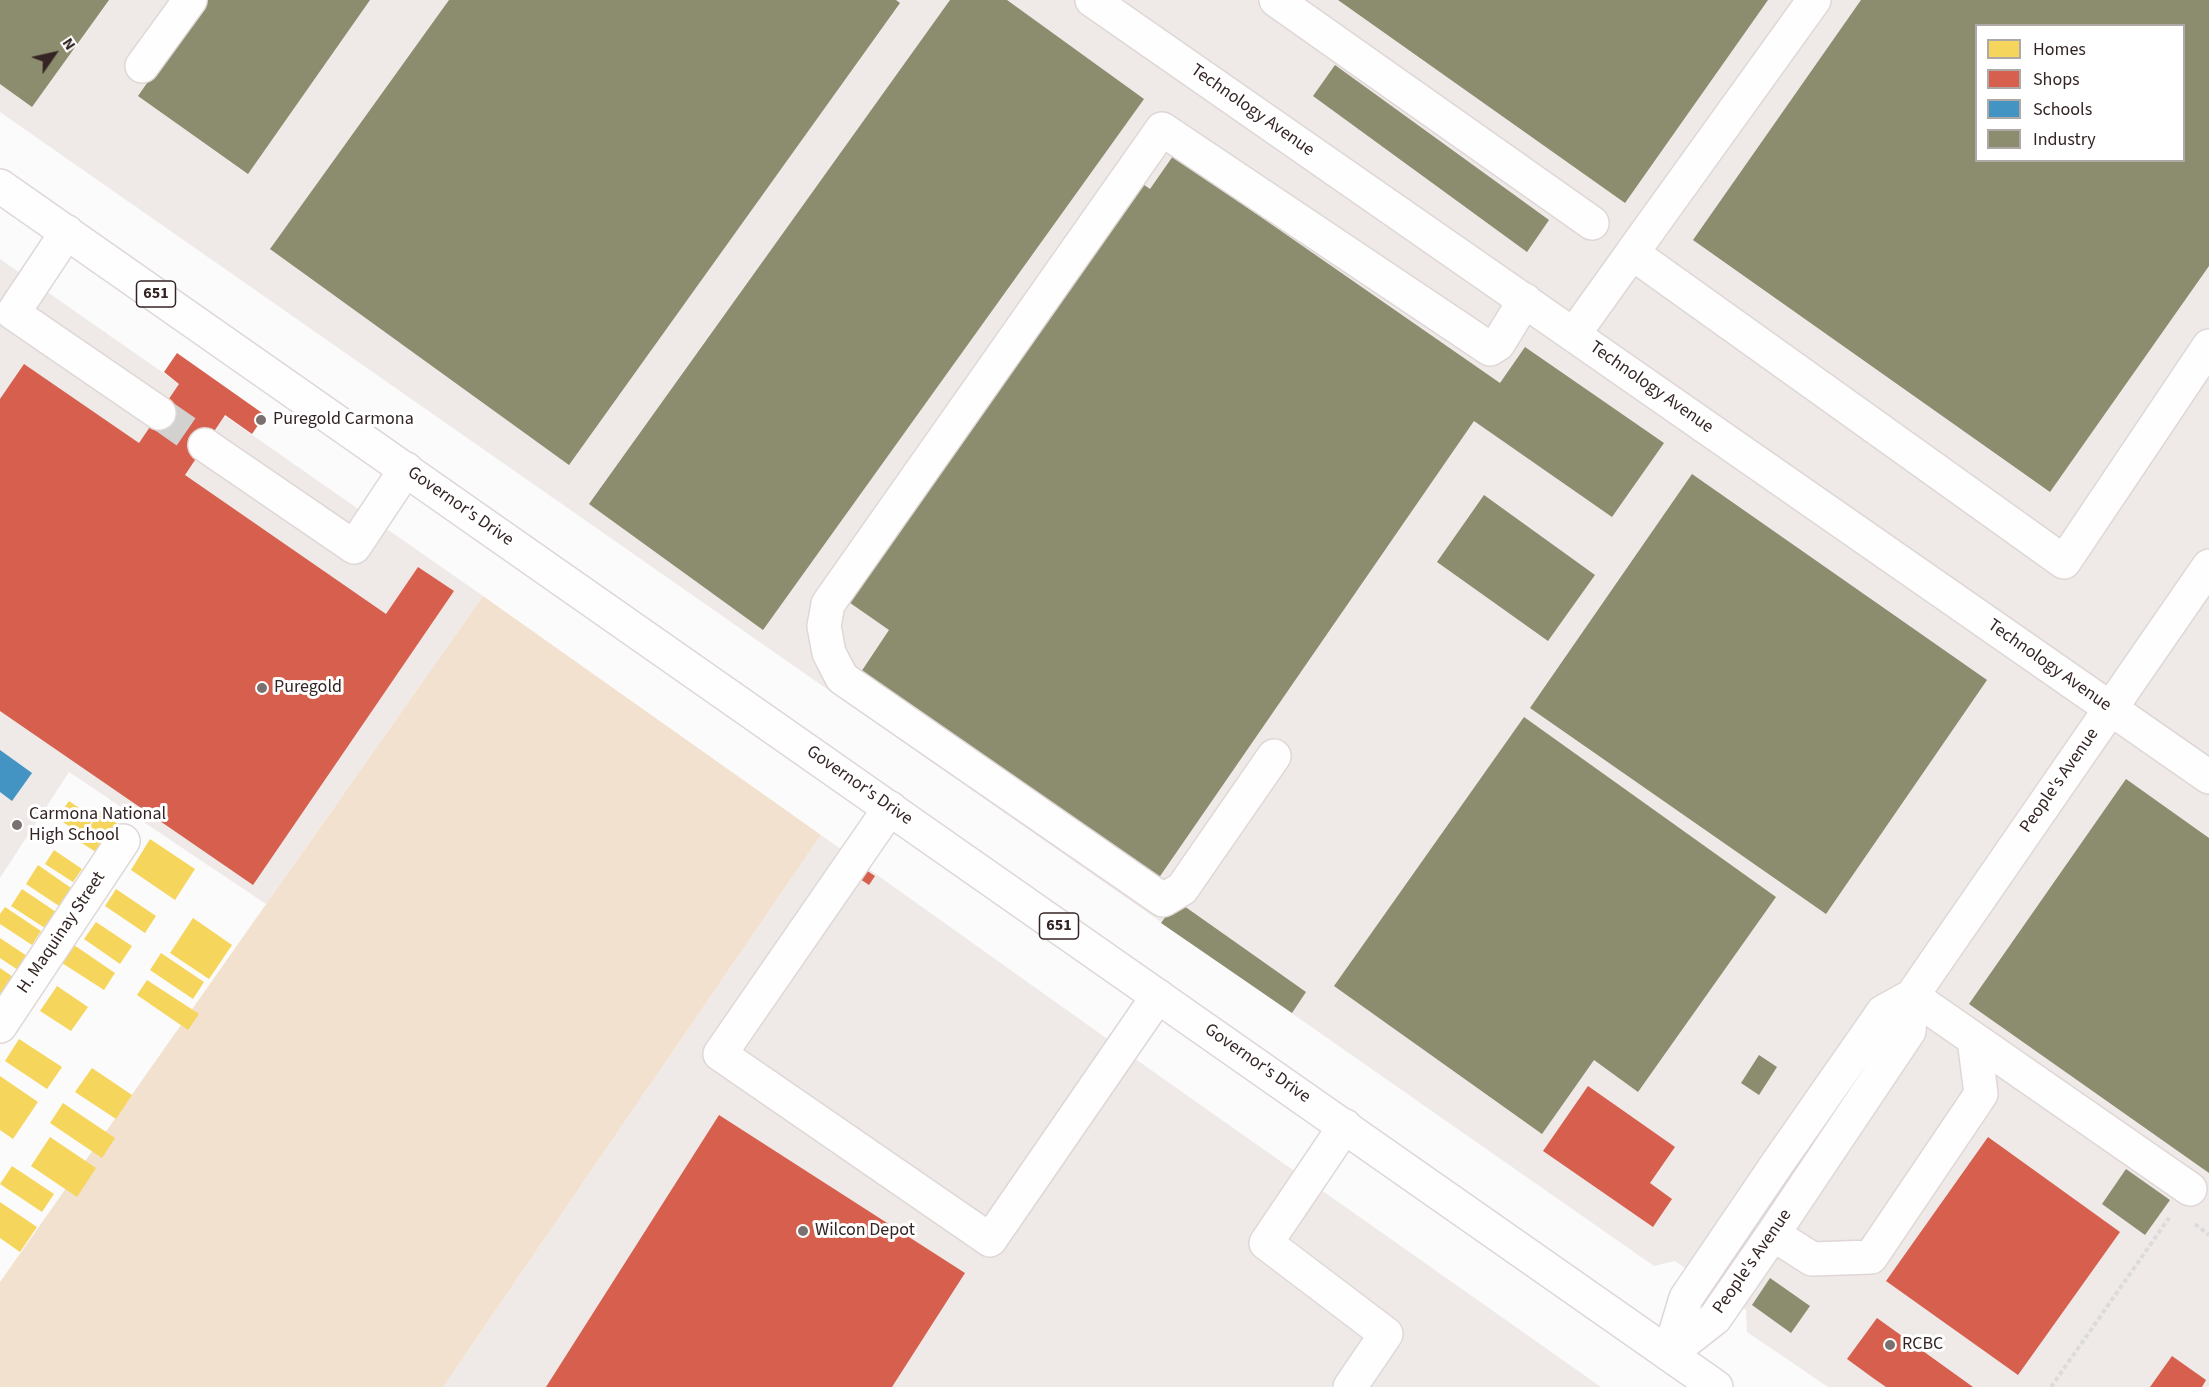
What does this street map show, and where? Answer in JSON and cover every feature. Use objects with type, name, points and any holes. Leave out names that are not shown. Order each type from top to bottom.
[{"type":"main road","points":[[142,66],[190,0]]},
{"type":"main road","name":"Technology Avenue","points":[[1092,0],[2209,777]]},
{"type":"main road","points":[[1276,0],[1592,224]]},
{"type":"main road","points":[[1574,334],[1814,0]]},
{"type":"main road","points":[[1274,756],[1182,889],[1163,900],[842,678],[829,653],[824,626],[828,604],[1162,129],[1490,349],[1498,344],[1525,300]]},
{"type":"main road","name":"Governor's Drive","points":[[0,186],[1716,1387]]},
{"type":"main road","points":[[67,232],[14,312],[159,413]]},
{"type":"main road","points":[[1632,253],[2064,562],[2209,346]]},
{"type":"main road","points":[[206,445],[354,547],[406,469]]},
{"type":"main road","name":"People's Avenue","points":[[1669,1354],[1686,1298],[1777,1164],[1882,1012],[1912,996],[2209,566]]},
{"type":"main road","points":[[890,808],[720,1054],[990,1240],[1158,996]]},
{"type":"main road","name":"H. Maquinay Street","points":[[0,1026],[123,841]]},
{"type":"main road","points":[[1912,996],[2190,1189]]},
{"type":"main road","name":"People's Avenue","points":[[1669,1354],[1715,1318],[1773,1234],[1910,1031],[1912,996]]},
{"type":"main road","points":[[1773,1234],[1812,1259],[1871,1257],[1981,1094],[1974,1039]]},
{"type":"main road","points":[[1345,1126],[1266,1243],[1386,1334],[1350,1387]]},
{"type":"path","points":[[2051,1387],[2190,1189]]},
{"type":"shaded area","points":[[0,0],[2209,0],[2209,1387],[1828,1387],[1747,1332],[1746,1310],[1675,1261],[1654,1266],[0,112]]},
{"type":"shaded area","points":[[0,259],[483,596],[266,904],[69,772],[0,878]]},
{"type":"shaded area","points":[[483,596],[821,835],[443,1387],[0,1387],[0,1282]]},
{"type":"shaded area","name":"Wilcon Depot","points":[[821,835],[1158,1075],[1601,1387],[443,1387]]},
{"type":"building: Homes","points":[[69,801],[94,818],[82,835],[57,818]]},
{"type":"building: Homes","points":[[100,811],[123,828],[104,857],[80,842]]},
{"type":"building: Homes","points":[[150,839],[195,869],[175,900],[131,870]]},
{"type":"building: Homes","points":[[54,850],[82,869],[73,882],[45,864]]},
{"type":"building: Homes","points":[[38,865],[74,890],[62,908],[26,884]]},
{"type":"building: Homes","points":[[22,889],[59,914],[48,930],[11,906]]},
{"type":"building: Homes","points":[[116,889],[156,916],[145,933],[105,906]]},
{"type":"building: Homes","points":[[5,907],[41,931],[32,945],[0,924],[0,914]]},
{"type":"building: Homes","points":[[193,918],[232,945],[209,979],[170,953]]},
{"type":"building: Homes","points":[[96,922],[132,946],[120,964],[84,939]]},
{"type":"building: Homes","points":[[0,938],[30,958],[21,972],[0,958]]},
{"type":"building: Homes","points":[[74,945],[115,973],[104,990],[62,963]]},
{"type":"building: Homes","points":[[161,953],[204,982],[193,999],[150,970]]},
{"type":"building: Homes","points":[[0,968],[22,983],[0,1001]]},
{"type":"building: Homes","points":[[147,980],[199,1014],[188,1030],[137,995]]},
{"type":"building: Homes","points":[[57,986],[88,1007],[71,1031],[40,1011]]},
{"type":"building: Homes","points":[[19,1039],[62,1067],[47,1089],[5,1061]]},
{"type":"building: Homes","points":[[92,1068],[132,1095],[116,1119],[75,1092]]},
{"type":"building: Homes","points":[[0,1076],[38,1102],[13,1139],[0,1130]]},
{"type":"building: Homes","points":[[63,1103],[115,1138],[102,1158],[50,1123]]},
{"type":"building: Homes","points":[[50,1137],[96,1168],[77,1197],[31,1166]]},
{"type":"building: Homes","points":[[12,1166],[54,1194],[42,1212],[0,1184]]},
{"type":"building: Homes","points":[[0,1202],[37,1227],[20,1252],[0,1238]]},
{"type":"building: Shops","points":[[177,353],[265,415],[252,434],[225,415],[185,475],[386,614],[418,567],[454,591],[253,885],[0,711],[0,399],[24,364],[139,443],[179,384],[164,372]]},
{"type":"building: Shops","points":[[860,866],[875,876],[869,885],[854,875]]},
{"type":"building: Shops","points":[[1588,1086],[1675,1147],[1650,1183],[1672,1199],[1653,1227],[1543,1151]]},
{"type":"building: Shops","points":[[719,1115],[965,1273],[892,1387],[546,1387]]},
{"type":"building: Shops","points":[[1988,1137],[2120,1232],[2018,1375],[1886,1281]]},
{"type":"building: Shops","name":"RCBC","points":[[1877,1318],[1973,1387],[1886,1387],[1873,1378],[1847,1359]]},
{"type":"building: Shops","points":[[2172,1356],[2206,1380],[2202,1387],[2150,1387]]},
{"type":"building: Schools","points":[[0,750],[32,773],[12,801],[0,792]]},
{"type":"building: Industry","points":[[0,0],[109,0],[32,107],[0,84]]},
{"type":"building: Industry","points":[[205,0],[370,0],[248,174],[138,96]]},
{"type":"building: Industry","points":[[449,0],[896,0],[900,3],[569,465],[270,249]]},
{"type":"building: Industry","points":[[950,0],[1007,0],[1144,99],[763,630],[589,504]]},
{"type":"building: Industry","points":[[1338,0],[1768,0],[1625,203]]},
{"type":"building: Industry","points":[[1861,0],[2209,0],[2209,266],[2050,492],[1693,240]]},
{"type":"building: Industry","points":[[1335,65],[1549,220],[1527,252],[1313,96]]},
{"type":"building: Industry","points":[[1173,156],[1500,383],[1525,347],[1664,443],[1612,517],[1474,421],[1156,882],[859,675],[889,630],[843,598],[1134,178],[1150,189]]},
{"type":"building: Industry","points":[[1692,474],[1987,680],[1826,914],[1530,708]]},
{"type":"building: Industry","points":[[1484,495],[1595,575],[1548,641],[1437,562]]},
{"type":"building: Industry","points":[[1524,717],[1776,897],[1638,1092],[1594,1060],[1542,1134],[1334,986]]},
{"type":"building: Industry","points":[[2126,779],[2209,838],[2209,1173],[1969,1004]]},
{"type":"building: Industry","points":[[1177,901],[1306,992],[1292,1013],[1161,923]]},
{"type":"building: Industry","points":[[1759,1055],[1777,1067],[1759,1095],[1741,1083]]},
{"type":"building: Industry","points":[[2126,1169],[2170,1200],[2145,1235],[2102,1204]]},
{"type":"building: Industry","points":[[1770,1278],[1810,1306],[1791,1333],[1752,1305]]},
{"type":"tunnel","points":[[159,413],[205,445]]},
{"type":"place","name":"Puregold Carmona","points":[[261,420]]},
{"type":"place","name":"Puregold","points":[[262,688]]},
{"type":"place","name":"Carmona National High School","points":[[17,825]]},
{"type":"place","name":"Wilcon Depot","points":[[803,1231]]},
{"type":"place","name":"RCBC","points":[[1890,1345]]}]
